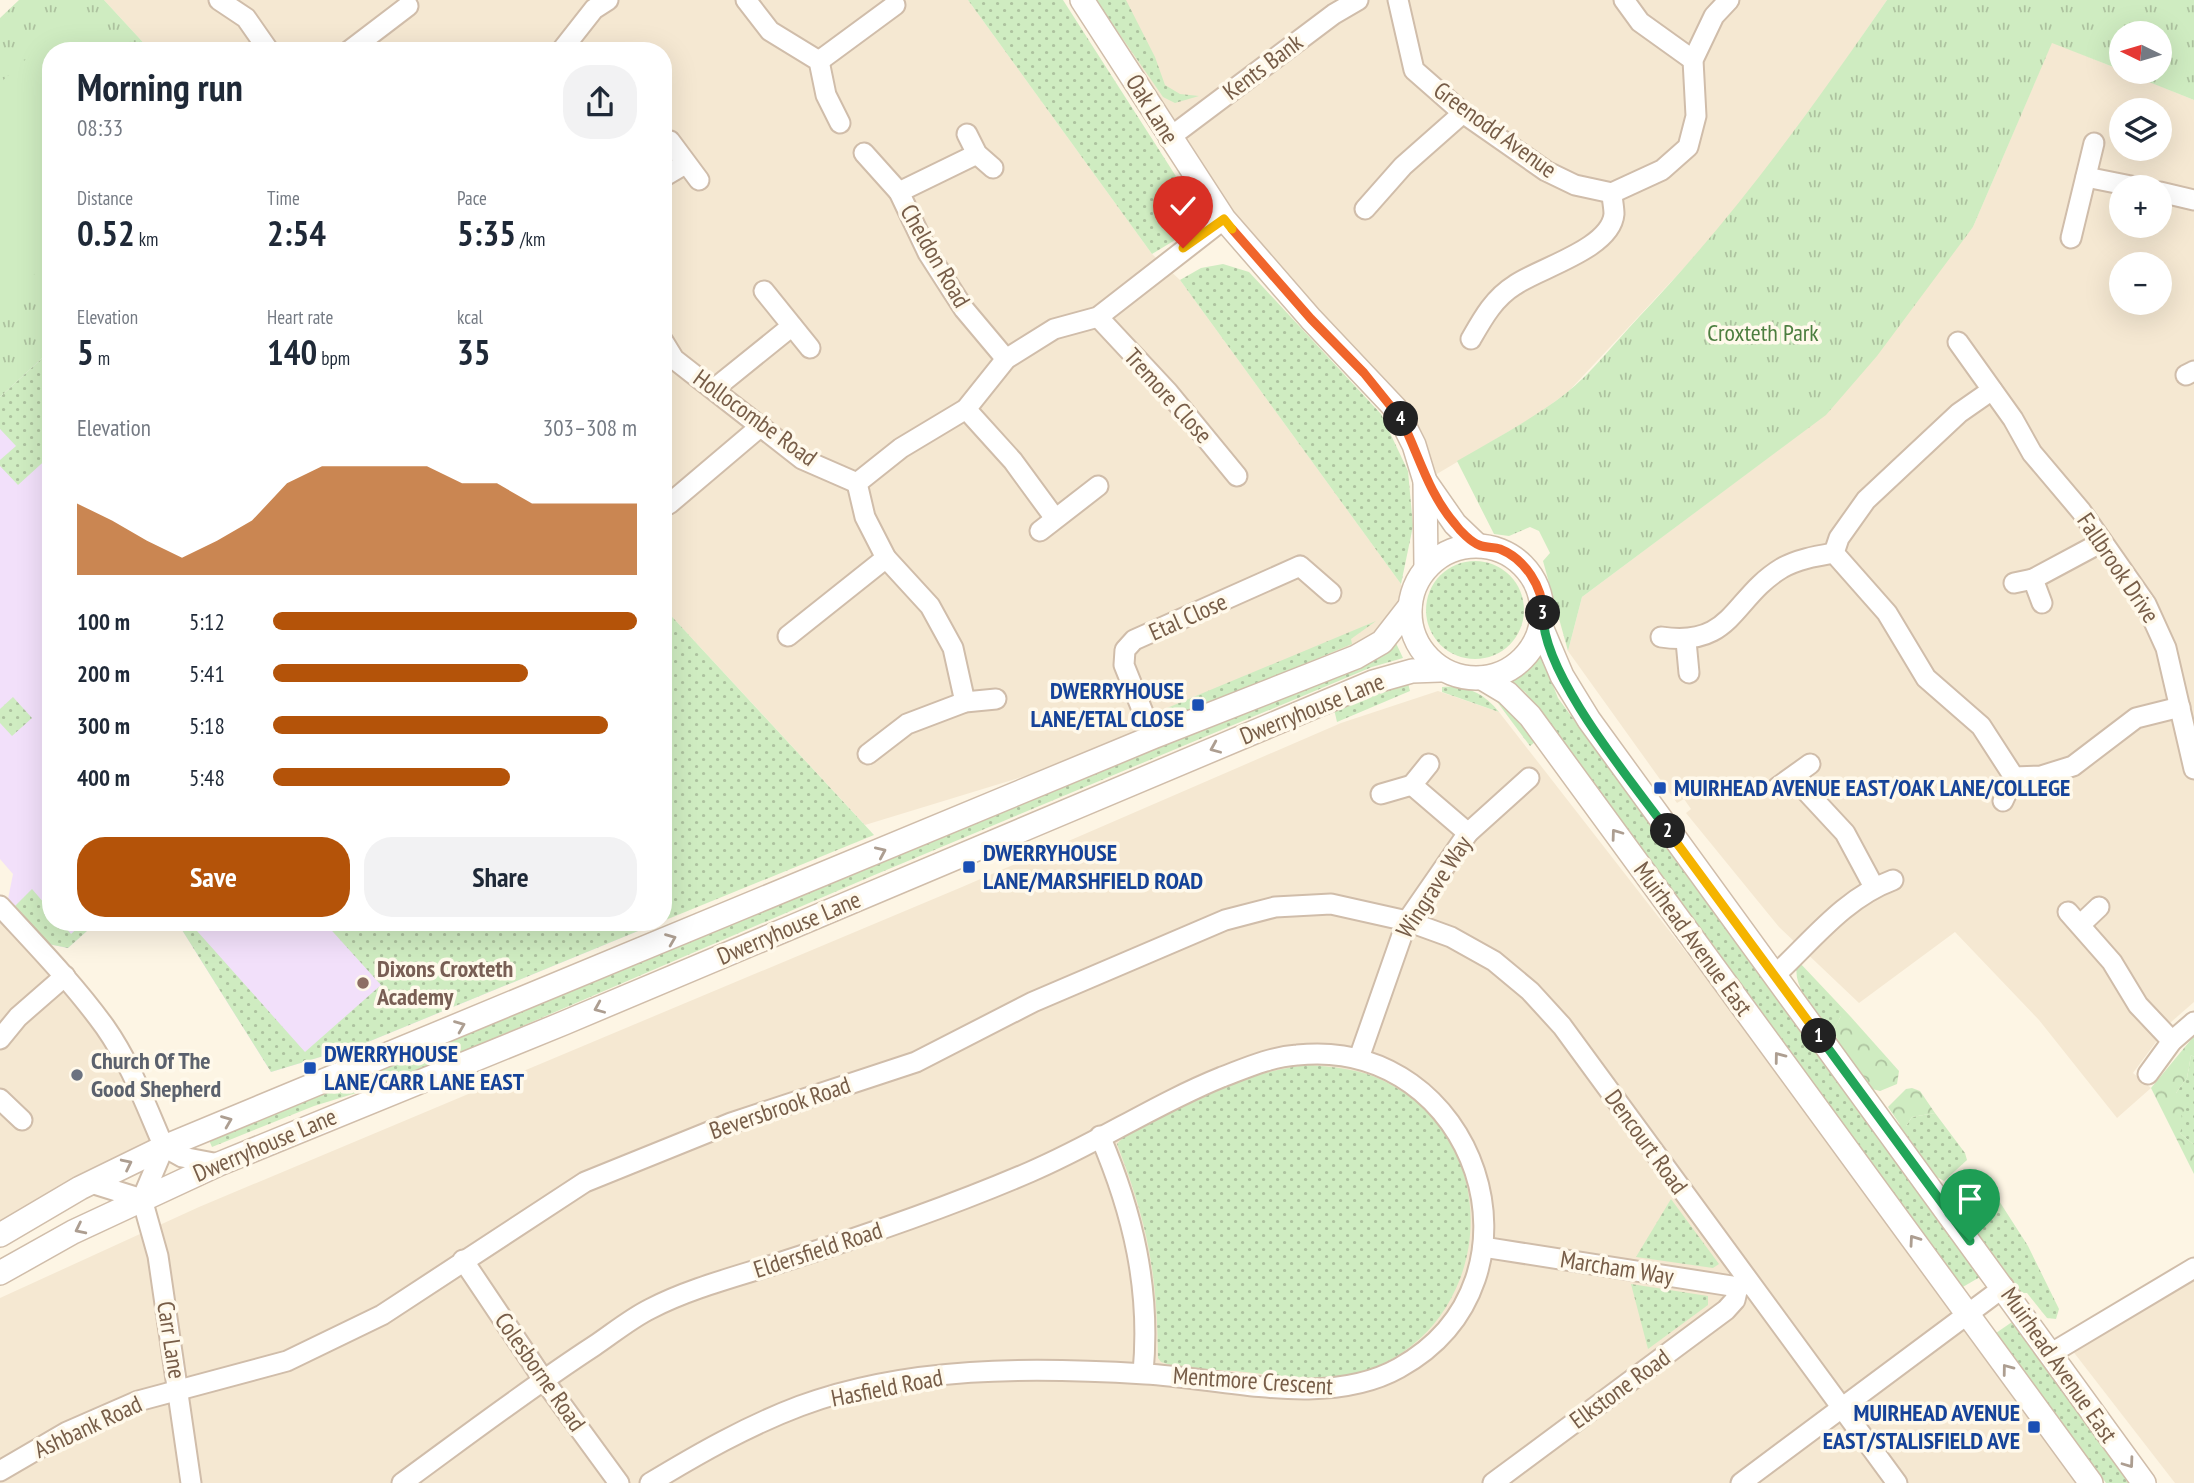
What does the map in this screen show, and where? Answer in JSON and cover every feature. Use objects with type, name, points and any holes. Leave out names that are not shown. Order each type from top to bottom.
[{"type":"street","points":[[219,0],[246,18],[263,42]]},
{"type":"street","points":[[746,0],[770,31],[819,61],[826,95],[840,123]]},
{"type":"street","name":"Oak Lane","points":[[1082,0],[1224,219],[1311,319],[1396,409],[1414,445],[1425,481],[1426,567]]},
{"type":"street","name":"Kents Bank","points":[[1169,138],[1334,14],[1358,0]]},
{"type":"street","name":"Greenodd Avenue","points":[[1398,0],[1414,70],[1463,113],[1546,171],[1576,185],[1612,192]]},
{"type":"street","points":[[1624,0],[1640,22],[1693,60]]},
{"type":"street","points":[[1471,339],[1493,302],[1515,284],[1577,254],[1604,233],[1614,217],[1612,192],[1662,170],[1688,147],[1696,116],[1693,60],[1714,16],[1729,0]]},
{"type":"street","points":[[568,42],[597,3]]},
{"type":"street","points":[[819,61],[899,5]]},
{"type":"street","points":[[361,42],[408,6]]},
{"type":"street","points":[[1365,209],[1404,166],[1463,113]]},
{"type":"street","points":[[967,134],[977,154],[993,168]]},
{"type":"street","points":[[672,144],[699,180]]},
{"type":"street","points":[[2071,238],[2094,144]]},
{"type":"street","name":"Cheldon Road","points":[[864,153],[899,192],[928,253],[949,287],[1006,359]]},
{"type":"street","points":[[899,192],[977,154]]},
{"type":"street","points":[[672,172],[685,164]]},
{"type":"street","points":[[2086,177],[2109,182]]},
{"type":"street","points":[[2172,195],[2194,200]]},
{"type":"street","points":[[965,702],[953,648],[930,606],[886,558],[865,517],[857,483],[901,448],[966,409],[1006,359],[1054,329],[1098,317],[1224,219]]},
{"type":"street","points":[[764,291],[810,348]]},
{"type":"street","name":"Tremore Close","points":[[1098,317],[1168,391],[1237,476]]},
{"type":"street","points":[[714,389],[792,326]]},
{"type":"street","name":"Fallbrook Drive","points":[[1958,342],[2032,453],[2102,542],[2146,604],[2158,629],[2191,740],[2194,769]]},
{"type":"street","name":"Hollocombe Road","points":[[672,356],[802,458],[857,483]]},
{"type":"street","points":[[1834,553],[1839,538],[1866,500],[1886,479],[1907,464],[1959,413],[1992,390]]},
{"type":"street","points":[[966,409],[1013,461],[1054,517]]},
{"type":"street","points":[[672,505],[761,426]]},
{"type":"street","name":"Oak Lane","points":[[1425,481],[1455,524],[1477,545]]},
{"type":"street","points":[[1040,531],[1054,517],[1098,486]]},
{"type":"street","points":[[2014,583],[2033,579],[2102,542]]},
{"type":"street","points":[[1477,545],[1500,549],[1520,562],[1537,583],[1543,604],[1542,629],[1521,662],[1501,674],[1482,678],[1459,676],[1440,670],[1419,644],[1412,626],[1410,606],[1415,586],[1426,567],[1459,548],[1477,545]]},
{"type":"street","points":[[1661,637],[1686,641],[1720,627],[1761,585],[1784,567],[1834,553]]},
{"type":"street","points":[[1834,553],[1887,613],[1926,678],[1981,726],[2014,777]]},
{"type":"street","points":[[788,636],[886,558]]},
{"type":"street","name":"Etal Close","points":[[1153,737],[1124,665],[1125,650],[1134,640],[1300,566],[1331,593]]},
{"type":"street","points":[[2033,579],[2042,603]]},
{"type":"street","name":"Dwerryhouse Lane","points":[[0,1235],[91,1183],[164,1147],[835,872],[1153,737],[1356,657],[1382,642],[1410,606]]},
{"type":"street","name":"Muirhead Avenue East","points":[[1542,629],[1562,676],[1589,720],[2144,1483]]},
{"type":"street","points":[[1686,641],[1689,673]]},
{"type":"street","name":"Dwerryhouse Lane","points":[[0,1273],[142,1199],[219,1164],[564,1023],[1373,682],[1412,670],[1440,670]]},
{"type":"street","name":"Muirhead Avenue East","points":[[1482,678],[1507,693],[1530,716],[2091,1483]]},
{"type":"street","points":[[868,754],[907,724],[965,702],[996,699]]},
{"type":"street","points":[[2014,777],[2041,776],[2073,766],[2136,718],[2180,707]]},
{"type":"street","points":[[1381,794],[1412,785],[1429,764]]},
{"type":"street","points":[[1774,976],[1838,913],[1884,883],[1844,833],[1786,782],[1810,764]]},
{"type":"street","points":[[2003,801],[2014,777]]},
{"type":"street","name":"Wingrave Way","points":[[1359,1058],[1397,942],[1407,921],[1468,833],[1529,778]]},
{"type":"street","points":[[1412,785],[1468,833]]},
{"type":"street","name":"Beversbrook Road","points":[[178,1389],[287,1361],[382,1315],[463,1259],[585,1182],[731,1123],[916,1062],[1033,1002],[1225,920],[1275,907],[1331,904],[1407,921]]},
{"type":"street","points":[[0,906],[65,976],[106,1029],[138,1085],[164,1147],[182,1157],[219,1164]]},
{"type":"street","points":[[2099,907],[2074,918],[2112,962],[2145,1013],[2172,1041]]},
{"type":"street","name":"Dencourt Road","points":[[1407,921],[1451,937],[1494,961],[1530,991],[1562,1026],[1744,1285],[1897,1483]]},
{"type":"street","points":[[0,1039],[18,1017],[65,976]]},
{"type":"street","points":[[2148,1074],[2172,1041],[2194,1022]]},
{"type":"street","name":"Mentmore Crescent","points":[[1100,1136],[1195,1088],[1272,1059],[1311,1054],[1359,1058],[1413,1085],[1455,1128],[1477,1174],[1483,1202],[1483,1247],[1467,1294],[1447,1327],[1398,1369],[1342,1388],[1304,1389],[1143,1373]]},
{"type":"street","points":[[0,1099],[22,1120]]},
{"type":"street","points":[[1100,1136],[1122,1190],[1139,1257],[1145,1317],[1143,1373]]},
{"type":"street","name":"Eldersfield Road","points":[[402,1483],[543,1379],[651,1308],[894,1226],[1034,1171],[1100,1136]]},
{"type":"street","points":[[91,1183],[142,1199],[164,1147]]},
{"type":"street","name":"Carr Lane","points":[[142,1199],[158,1256],[191,1483]]},
{"type":"street","name":"Marcham Way","points":[[1483,1247],[1744,1285]]},
{"type":"street","name":"Colesborne Road","points":[[463,1259],[543,1379],[619,1483]]},
{"type":"street","points":[[2050,1353],[2191,1276]]},
{"type":"street","name":"Elkstone Road","points":[[1493,1483],[1726,1310],[1744,1285]]},
{"type":"street","points":[[1741,1483],[2004,1287]]},
{"type":"street","name":"Hasfield Road","points":[[650,1483],[702,1451],[802,1406],[873,1386],[987,1371],[1143,1373]]},
{"type":"street","name":"Ashbank Road","points":[[0,1471],[67,1432],[138,1401],[178,1389]]},
{"type":"shaded area","points":[[104,0],[968,0],[1152,254],[1180,280],[1401,584],[1410,606],[1382,642],[1153,737],[865,825],[672,617],[672,42],[143,42]]},
{"type":"shaded area","points":[[1082,0],[1887,0],[1798,129],[1726,223],[1568,392],[1535,416],[1425,481],[1414,445],[1265,269]]},
{"type":"shaded area","points":[[2052,42],[2109,65],[2109,84],[2155,84],[2194,100],[2194,1002],[2170,1023],[2133,1073],[2151,1088],[2117,1118],[2039,1020],[1955,932],[1859,1003],[1779,927],[1686,813],[1691,809],[1684,799],[1677,803],[1568,651],[1582,597],[1825,415],[1973,227]]},
{"type":"shaded area","points":[[42,358],[42,931],[87,931],[68,948],[48,944],[8,899],[13,874],[0,859],[0,397]]},
{"type":"shaded area","points":[[1438,691],[1499,712],[2099,1483],[0,1483],[0,1298],[199,1207],[962,887],[1341,723]]},
{"type":"shaded area","points":[[0,906],[106,1029],[164,1147],[0,1235]]},
{"type":"shaded area","name":"Dixons Croxteth Academy","points":[[183,931],[638,931],[363,1044],[271,1072]]},
{"type":"shaded area","points":[[2194,1279],[2194,1483],[2175,1483],[2072,1350]]},
{"type":"green space","points":[[19,0],[104,0],[143,42],[42,42],[42,358],[0,397],[0,18]]},
{"type":"green space","points":[[968,0],[1063,0],[1179,181],[1189,216],[1185,234],[1152,254]]},
{"type":"green space","points":[[1096,0],[1126,0],[1155,57],[1165,85],[1180,94],[1199,96],[1175,103],[1163,97]]},
{"type":"green space","name":"Croxteth Park","points":[[1887,0],[2194,0],[2194,100],[2154,84],[2172,84],[2172,21],[2109,21],[2109,65],[2052,43],[1973,227],[1877,356],[1826,415],[1582,597],[1568,651],[1543,561],[1550,553],[1539,531],[1530,527],[1509,536],[1494,534],[1457,461],[1552,403],[1594,367],[1707,241],[1828,83]]},
{"type":"green space","points":[[75,14],[101,42],[45,42]]},
{"type":"green space","points":[[42,44],[42,267],[0,306],[0,83]]},
{"type":"green space","points":[[1223,264],[1249,272],[1381,414],[1408,471],[1413,526],[1401,584],[1180,280],[1201,268]]},
{"type":"green space","points":[[42,358],[42,463],[18,485],[0,466],[0,460],[16,446],[0,429],[0,397]]},
{"type":"green space","points":[[1475,561],[1494,565],[1509,576],[1520,591],[1524,610],[1520,629],[1509,644],[1494,655],[1475,659],[1456,655],[1441,644],[1430,629],[1426,610],[1430,591],[1441,576],[1456,565]]},
{"type":"green space","points":[[672,617],[874,835],[672,917]]},
{"type":"green space","points":[[1376,621],[1351,639],[1352,644],[1172,719],[1155,713]]},
{"type":"green space","points":[[1395,641],[1403,658],[1372,667],[872,876],[392,1082],[314,1106],[212,1147],[208,1138]]},
{"type":"green space","points":[[1539,650],[1558,698],[1980,1277],[1961,1288],[1543,715],[1525,692],[1506,678],[1527,665]]},
{"type":"green space","points":[[1408,683],[1410,691],[1337,722],[1334,709],[1375,692]]},
{"type":"green space","points":[[1442,687],[1459,687],[1481,695],[1499,712],[1442,692]]},
{"type":"green space","points":[[13,697],[32,718],[12,736],[0,723],[0,709]]},
{"type":"green space","points":[[1497,697],[1536,741],[1530,746],[1495,699]]},
{"type":"green space","points":[[32,889],[42,901],[42,931],[68,931],[71,934],[74,931],[87,931],[68,948],[48,944],[15,906]]},
{"type":"green space","points":[[183,931],[197,931],[305,1052],[381,985],[332,931],[638,931],[363,1044],[271,1072]]},
{"type":"green space","points":[[1799,962],[1850,1016],[1841,1016],[1834,1029],[1839,1044],[1803,993],[1796,971]]},
{"type":"green space","points":[[1841,1016],[1850,1016],[1899,1071],[1897,1084],[1880,1091],[1872,1089],[1839,1044],[1834,1029]]},
{"type":"green space","points":[[2194,1036],[2194,1057],[2191,1055],[2187,1078],[2176,1093],[2182,1095],[2185,1110],[2181,1114],[2183,1123],[2180,1133],[2194,1145],[2194,1174],[2151,1088]]},
{"type":"green space","points":[[2191,1055],[2194,1057],[2194,1145],[2180,1133],[2181,1113],[2176,1093],[2187,1078]]},
{"type":"green space","points":[[1310,1065],[1356,1071],[1382,1080],[1426,1111],[1455,1151],[1469,1196],[1469,1244],[1456,1289],[1429,1329],[1391,1360],[1340,1377],[1292,1378],[1192,1368],[1161,1362],[1158,1358],[1156,1299],[1149,1249],[1136,1199],[1117,1144],[1128,1132],[1216,1090],[1263,1074]]},
{"type":"green space","points":[[1906,1089],[1920,1091],[1935,1113],[1912,1117],[1906,1126],[1901,1126],[1888,1107]]},
{"type":"green space","points":[[1935,1113],[1965,1153],[1967,1160],[1944,1181],[1937,1177],[1898,1124],[1906,1126],[1912,1117]]},
{"type":"green space","points":[[1973,1176],[1985,1179],[2028,1246],[2059,1309],[2056,1319],[2047,1318],[2027,1293],[2021,1293],[1951,1197],[1951,1188]]},
{"type":"green space","points":[[1671,1199],[1719,1264],[1713,1268],[1636,1257]]},
{"type":"green space","points":[[1631,1284],[1708,1296],[1708,1305],[1648,1349]]},
{"type":"green space","points":[[2012,1322],[2129,1483],[2106,1483],[1996,1333]]},
{"type":"place","name":"DWERRYHOUSE LANE/ETAL CLOSE","points":[[1198,705]]},
{"type":"place","name":"MUIRHEAD AVENUE EAST/OAK LANE/COLLEGE","points":[[1660,788]]},
{"type":"place","name":"DWERRYHOUSE LANE/MARSHFIELD ROAD","points":[[969,867]]},
{"type":"place","name":"Dixons Croxteth Academy","points":[[363,983]]},
{"type":"place","name":"DWERRYHOUSE LANE/CARR LANE EAST","points":[[310,1068]]},
{"type":"place","name":"Church Of The Good Shepherd","points":[[77,1075]]},
{"type":"place","name":"MUIRHEAD AVENUE EAST/STALISFIELD AVE","points":[[2034,1427]]},
{"type":"route","points":[[1183,248],[1224,219],[1265,269],[1396,409],[1414,445],[1425,481],[1455,524],[1477,545],[1500,549],[1520,562],[1537,583],[1543,604],[1542,629],[1562,676],[1589,720],[1970,1241]]}]
